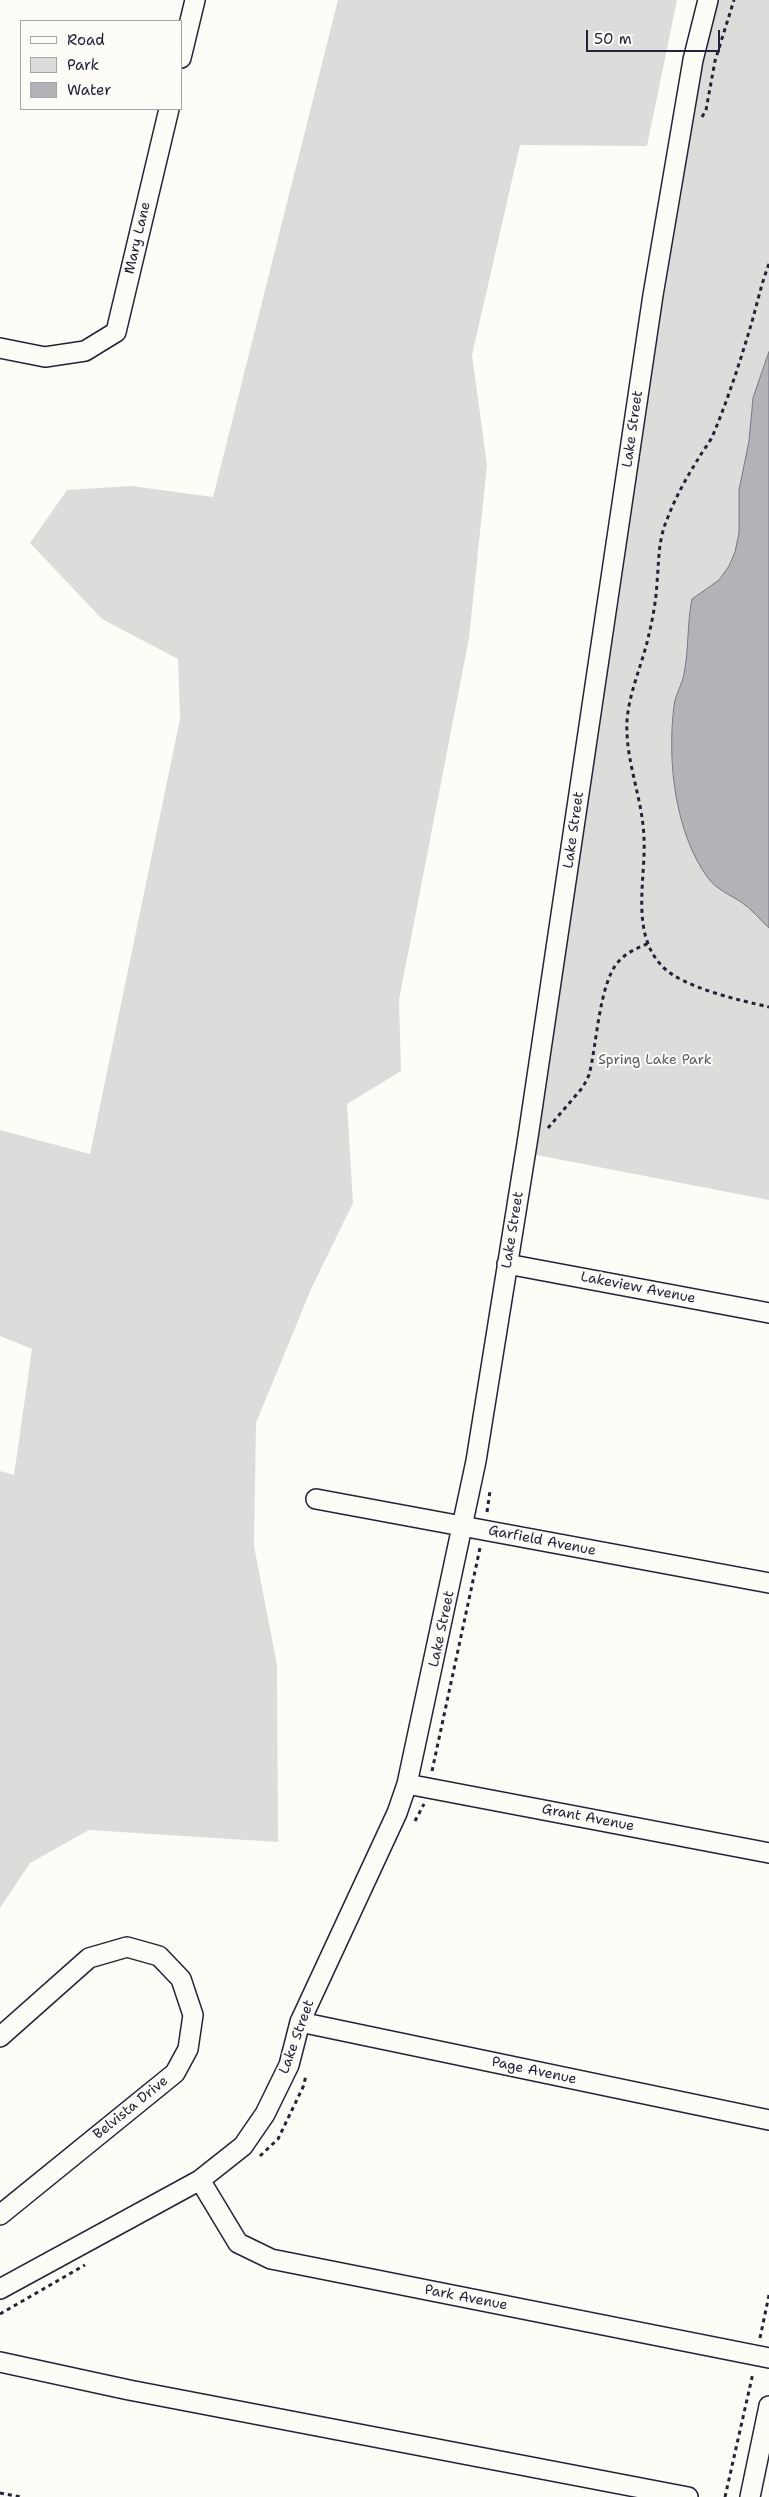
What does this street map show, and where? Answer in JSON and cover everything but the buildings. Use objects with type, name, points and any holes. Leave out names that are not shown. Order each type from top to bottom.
[{"type":"street","points":[[182,54],[195,0]]},
{"type":"street","name":"Lake Street","points":[[0,2289],[200,2180],[243,2146],[265,2114],[289,2065],[300,2022],[397,1813],[407,1784],[476,1461],[528,1137],[653,295],[693,60],[708,0]]},
{"type":"street","name":"Mary Lane","points":[[0,348],[45,357],[85,351],[116,332],[169,110]]},
{"type":"street","name":"Lakeview Avenue","points":[[507,1264],[769,1313]]},
{"type":"street","name":"Garfield Avenue","points":[[316,1499],[769,1583]]},
{"type":"street","name":"Grant Avenue","points":[[407,1784],[769,1853]]},
{"type":"street","name":"Belvista Drive","points":[[0,2037],[89,1958],[127,1947],[159,1956],[181,1978],[193,2015],[188,2049],[175,2074],[0,2215]]},
{"type":"street","name":"Page Avenue","points":[[300,2022],[769,2120]]},
{"type":"street","name":"Park Avenue","points":[[200,2180],[238,2242],[271,2258],[763,2357]]},
{"type":"street","points":[[0,2362],[129,2390],[688,2497]]},
{"type":"street","points":[[750,2497],[769,2406]]},
{"type":"path","points":[[769,264],[758,294],[742,352],[712,437],[678,495],[663,528],[659,544],[657,584],[649,636],[629,704],[628,755],[643,817],[644,858],[640,892],[642,915],[649,943],[662,966],[672,974],[716,992],[769,1007]]},
{"type":"path","points":[[548,1128],[584,1087],[589,1074],[605,990],[612,970],[626,954],[649,943]]},
{"type":"path","points":[[412,1827],[425,1803],[484,1530],[492,1481]]},
{"type":"path","points":[[259,2157],[278,2139],[304,2085],[308,2068]]},
{"type":"path","points":[[0,2314],[92,2262]]},
{"type":"path","points":[[725,2497],[763,2357],[769,2295]]},
{"type":"path","points":[[0,2493],[21,2497]]},
{"type":"green space","points":[[338,0],[677,0],[647,146],[520,145],[472,355],[487,465],[469,638],[399,1000],[401,1071],[347,1104],[353,1203],[311,1289],[256,1423],[254,1546],[277,1665],[278,1842],[89,1830],[30,1863],[0,1908],[0,1471],[14,1475],[32,1349],[0,1336],[0,1130],[90,1154],[180,719],[178,659],[102,619],[30,543],[67,490],[131,486],[213,497]]},
{"type":"green space","name":"Spring Lake Park","points":[[708,0],[769,0],[769,1200],[526,1153]]},
{"type":"water","points":[[769,352],[769,928],[745,905],[719,889],[708,878],[697,860],[688,840],[676,796],[673,773],[672,727],[674,706],[682,682],[687,655],[692,599],[719,580],[729,566],[735,552],[739,533],[739,490],[749,441],[753,398]]}]
